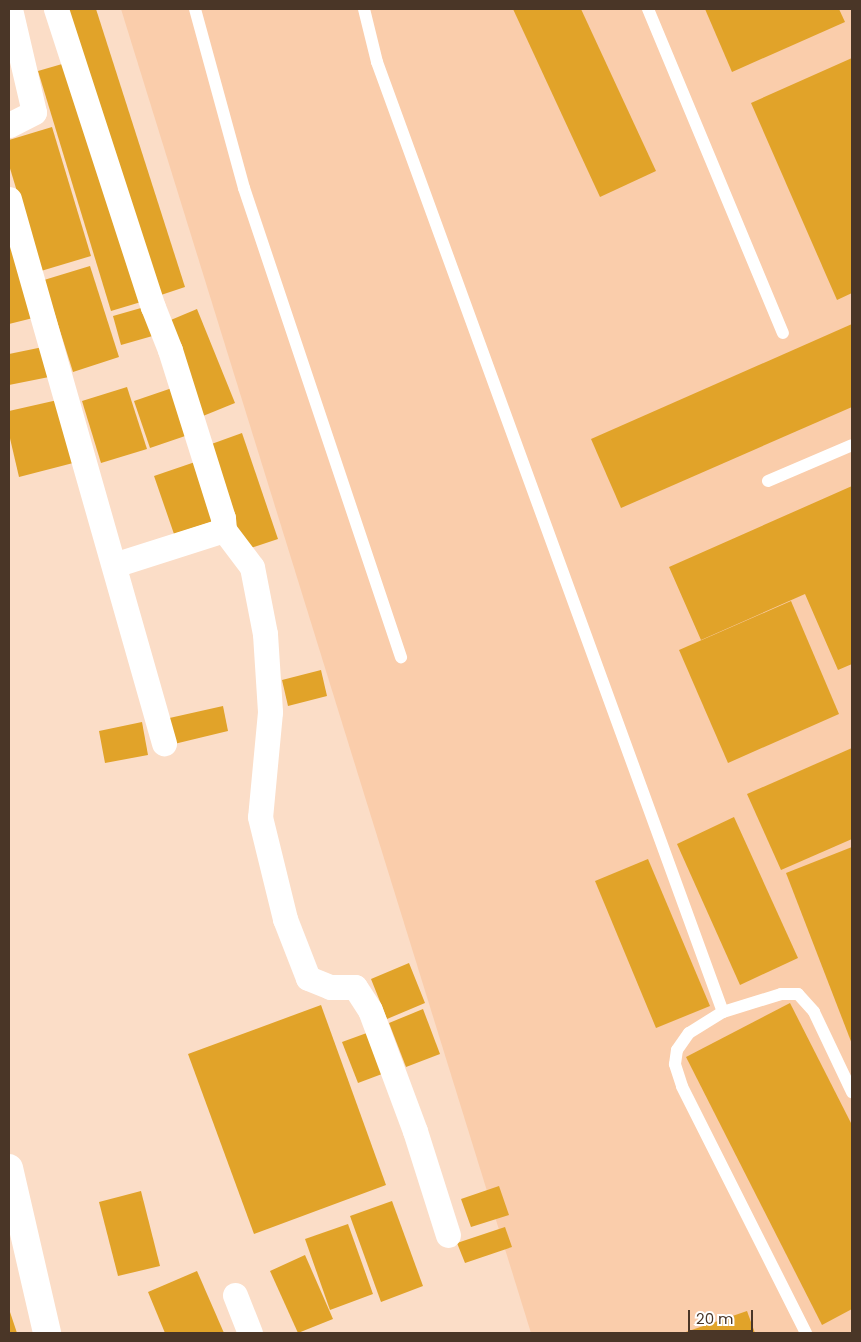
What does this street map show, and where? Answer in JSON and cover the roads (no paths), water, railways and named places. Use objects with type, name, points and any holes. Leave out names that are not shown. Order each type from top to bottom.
[{"type":"street","points":[[9,125],[34,112],[10,9]]},
{"type":"street","points":[[56,9],[176,369],[223,518],[224,530],[252,567],[265,634],[270,712],[260,816],[284,919],[308,978],[330,987],[355,987],[370,1010],[416,1131],[448,1235]]},
{"type":"street","points":[[9,199],[164,743]]},
{"type":"street","points":[[114,566],[224,530]]},
{"type":"street","points":[[9,1168],[47,1333]]},
{"type":"street","points":[[235,1295],[250,1333]]},
{"type":"lane","points":[[195,9],[244,188],[401,657]]},
{"type":"lane","points":[[364,9],[377,62],[723,1012]]},
{"type":"lane","points":[[648,9],[784,333]]},
{"type":"lane","points":[[768,481],[852,445]]},
{"type":"lane","points":[[806,1333],[682,1086],[675,1064],[677,1050],[689,1033],[723,1012],[781,994],[798,994],[814,1012],[852,1092]]}]
